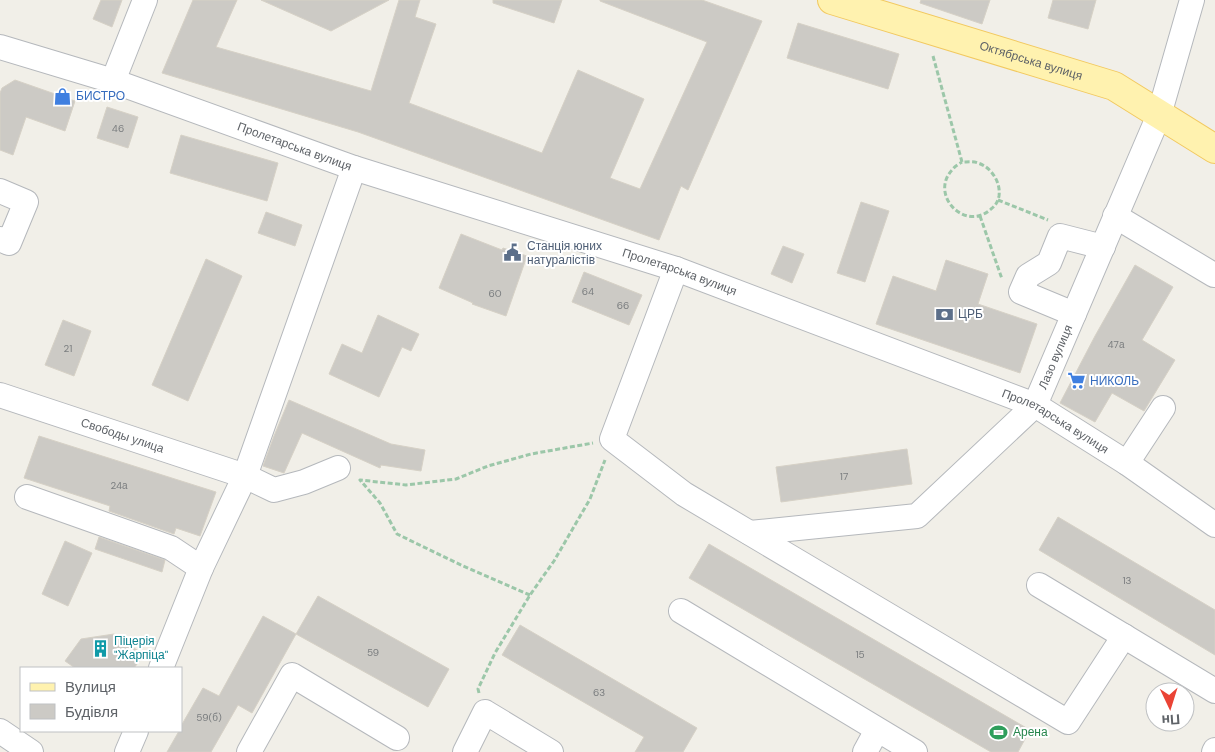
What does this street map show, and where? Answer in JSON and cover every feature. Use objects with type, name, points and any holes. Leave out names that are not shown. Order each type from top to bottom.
[{"type":"main road","name":"Октябрська вулиця","points":[[832,0],[1114,86],[1215,149]]},
{"type":"street","points":[[113,81],[145,0]]},
{"type":"street","name":"Лазо вулиця","points":[[750,534],[916,516],[1035,406],[1159,115],[1192,0]]},
{"type":"street","name":"Пролетарська вулиця","points":[[0,47],[113,81],[354,168],[676,269],[1035,406],[1127,463],[1215,525]]},
{"type":"street","points":[[161,667],[200,568],[245,476],[354,168]]},
{"type":"street","points":[[0,191],[26,202],[9,242],[0,239]]},
{"type":"street","points":[[1115,216],[1214,275]]},
{"type":"street","points":[[1074,314],[1021,292],[1028,276],[1049,263],[1060,236],[1103,247]]},
{"type":"street","points":[[676,269],[612,440],[684,494],[1068,722],[1124,636]]},
{"type":"street","name":"Свободы улица","points":[[0,395],[245,476],[274,490],[304,482],[338,468]]},
{"type":"street","points":[[1127,463],[1163,408]]},
{"type":"street","points":[[27,497],[171,548],[200,568]]},
{"type":"street","points":[[1040,585],[1215,691]]},
{"type":"street","points":[[681,611],[915,752]]},
{"type":"street","points":[[249,752],[292,675],[397,738]]},
{"type":"street","points":[[465,752],[485,712],[551,752]]},
{"type":"street","points":[[0,730],[31,752]]},
{"type":"street","points":[[865,752],[877,730]]},
{"type":"street","points":[[127,752],[136,732]]},
{"type":"path","points":[[926,29],[962,162]]},
{"type":"path","points":[[962,162],[976,162],[987,167],[998,184],[999,195],[996,204],[980,216],[970,217],[961,214],[953,209],[946,199],[944,188],[947,177],[962,162]]},
{"type":"path","points":[[998,200],[1048,220],[1060,236]]},
{"type":"path","points":[[980,216],[1006,288],[1021,292]]},
{"type":"path","points":[[485,712],[478,689],[495,653],[530,595],[554,561],[590,499],[602,472],[612,440],[531,454],[488,466],[456,479],[406,485],[360,480],[380,504],[397,534],[463,566],[530,595]]},
{"type":"building","points":[[101,0],[122,0],[112,27],[93,19]]},
{"type":"building","points":[[193,0],[237,0],[216,47],[371,91],[399,0],[420,0],[415,17],[436,24],[409,103],[542,153],[578,70],[644,99],[610,178],[640,189],[707,42],[600,0],[702,0],[762,21],[688,190],[681,186],[659,240],[358,132],[162,73]]},
{"type":"building","points":[[261,0],[389,0],[331,31]]},
{"type":"building","points":[[493,0],[562,0],[554,23],[493,3]]},
{"type":"building","points":[[921,0],[990,0],[982,24],[920,3]]},
{"type":"building","points":[[1053,0],[1096,0],[1088,29],[1048,18]]},
{"type":"building","points":[[798,23],[899,54],[888,89],[787,58]]},
{"type":"building","points":[[15,80],[75,101],[65,131],[26,117],[13,155],[0,150],[0,93],[2,88]]},
{"type":"building","points":[[107,107],[138,117],[128,148],[97,138]]},
{"type":"building","points":[[181,135],[278,163],[267,201],[170,173]]},
{"type":"building","points":[[861,202],[889,211],[865,282],[837,273]]},
{"type":"building","points":[[266,212],[302,225],[295,246],[258,233]]},
{"type":"building","points":[[461,234],[502,250],[503,248],[527,256],[506,316],[472,304],[439,288]]},
{"type":"building","points":[[783,246],[804,254],[792,283],[771,274]]},
{"type":"building","points":[[206,259],[242,276],[188,401],[152,385]]},
{"type":"building","name":"ЦРБ","points":[[946,260],[988,274],[978,304],[1037,324],[1020,373],[876,324],[893,276],[936,291]]},
{"type":"building","points":[[1135,265],[1173,287],[1142,340],[1175,360],[1144,411],[1112,393],[1095,422],[1060,403]]},
{"type":"building","points":[[584,272],[642,295],[629,325],[572,302]]},
{"type":"building","points":[[378,315],[419,334],[411,351],[402,347],[379,397],[329,374],[342,344],[362,353]]},
{"type":"building","points":[[63,320],[91,331],[74,376],[45,365]]},
{"type":"building","points":[[289,400],[391,444],[425,450],[421,471],[381,465],[380,468],[302,433],[284,473],[263,466]]},
{"type":"building","points":[[39,436],[216,492],[200,536],[176,528],[174,534],[109,511],[110,506],[24,478]]},
{"type":"building","points":[[907,449],[912,484],[781,502],[776,467]]},
{"type":"building","points":[[1058,517],[1215,610],[1215,655],[1039,550]]},
{"type":"building","points":[[99,537],[165,560],[162,572],[95,549]]},
{"type":"building","points":[[65,541],[92,553],[68,606],[42,594]]},
{"type":"building","points":[[709,544],[1030,730],[1018,752],[991,752],[689,578]]},
{"type":"building","points":[[318,596],[449,669],[428,707],[296,634]]},
{"type":"building","points":[[263,616],[296,634],[252,713],[238,705],[211,752],[167,752],[178,732],[182,732],[182,724],[203,688],[219,696]]},
{"type":"building","points":[[520,625],[697,728],[683,752],[635,752],[644,737],[502,655]]},
{"type":"building","name":"Піцерія \"Жарпіца\"","points":[[114,634],[144,655],[135,667],[74,667],[65,661],[81,639]]},
{"type":"place","name":"БИСТРО","points":[[62,96]]},
{"type":"place","name":"Станція юних натуралістів","points":[[513,253]]},
{"type":"place","name":"ЦРБ","points":[[944,314]]},
{"type":"place","name":"НИКОЛЬ","points":[[1076,381]]},
{"type":"place","name":"Піцерія \"Жарпіца\"","points":[[100,648]]},
{"type":"place","name":"Арена","points":[[999,732]]}]
